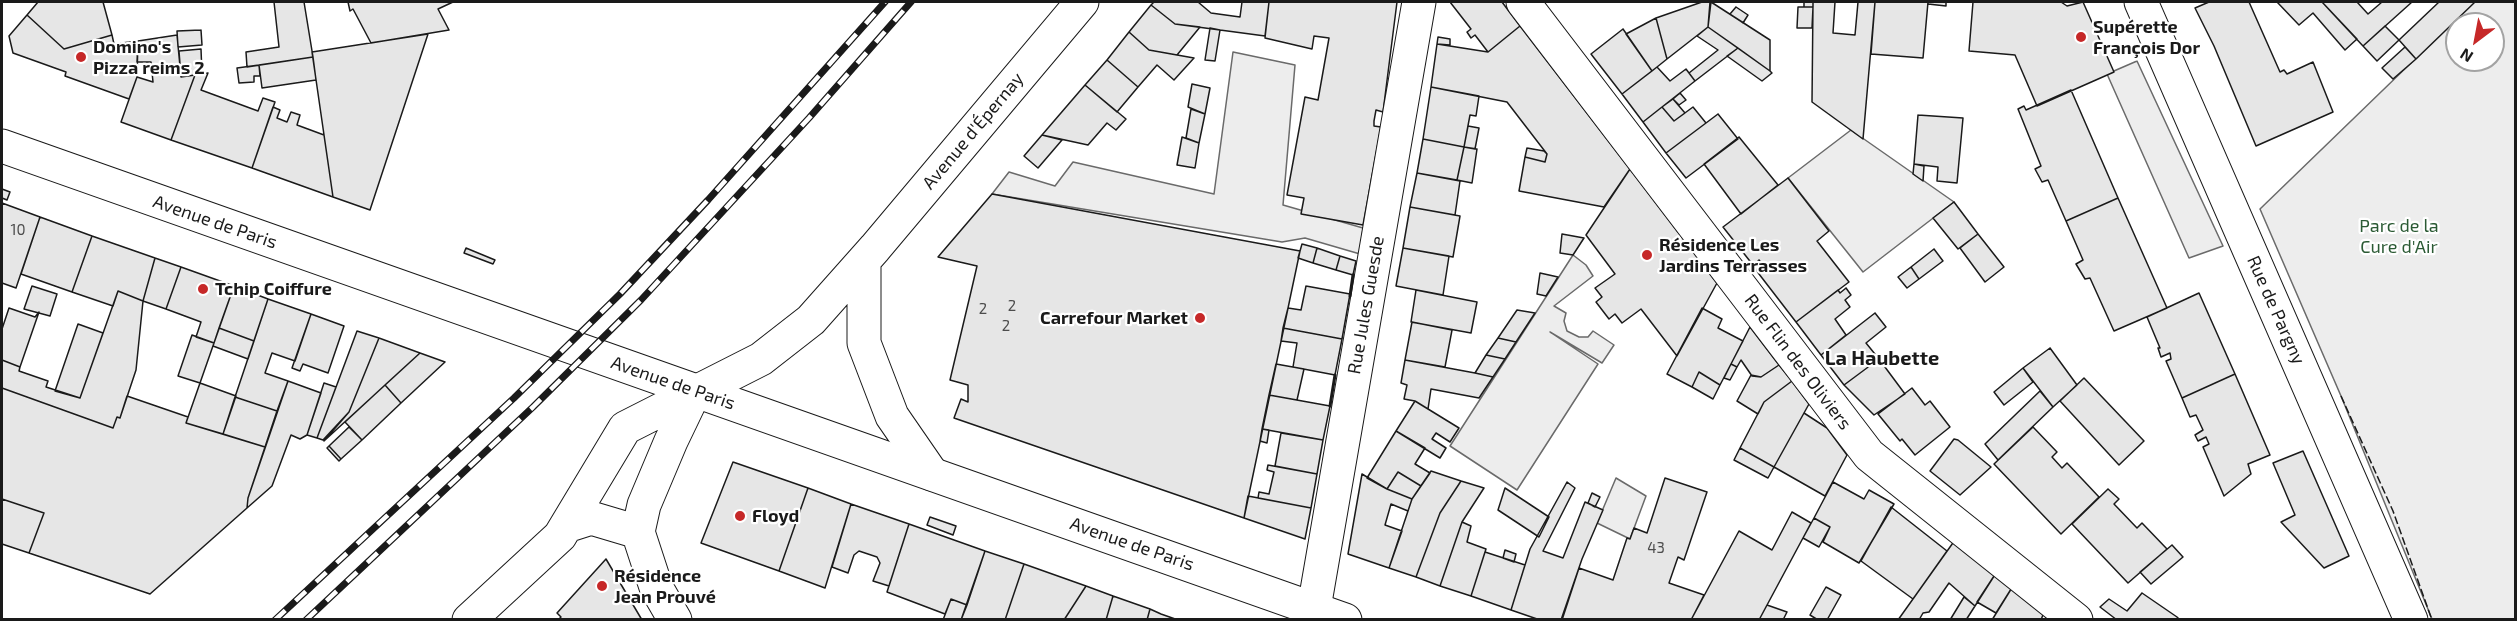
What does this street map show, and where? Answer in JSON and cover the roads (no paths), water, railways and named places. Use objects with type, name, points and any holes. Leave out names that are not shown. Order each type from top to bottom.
[{"type":"street","name":"Avenue d'Épernay","points":[[469,620],[560,536],[625,428],[761,359],[811,320],[821,306],[864,261],[1082,2]]},
{"type":"street","name":"Rue Jules Guesde","points":[[1314,608],[1419,2]]},
{"type":"street","name":"Rue Flin des Oliviers","points":[[1523,2],[1869,455],[2076,620]]},
{"type":"street","name":"Rue de Pargny","points":[[2141,2],[2411,620]]},
{"type":"street","name":"Avenue de Paris","points":[[2,147],[1345,620]]},
{"type":"street","points":[[864,261],[864,343],[892,416],[932,474]]},
{"type":"street","points":[[675,620],[656,587],[638,532],[644,505],[670,441],[696,391]]},
{"type":"street","points":[[566,526],[591,518],[638,532]]},
{"type":"railway","points":[[275,620],[514,398],[620,294],[708,200],[885,2]]},
{"type":"railway","points":[[306,620],[533,407],[641,300],[809,118],[911,2]]},
{"type":"place","name":"Supérette François Dor","points":[[2081,37]]},
{"type":"place","name":"Domino's Pizza reims 2","points":[[81,57]]},
{"type":"place","name":"Résidence Les Jardins Terrasses","points":[[1647,255]]},
{"type":"place","name":"Tchip Coiffure","points":[[203,289]]},
{"type":"place","name":"Carrefour Market","points":[[1200,318]]},
{"type":"place","name":"Floyd","points":[[740,516]]},
{"type":"place","name":"Résidence Jean Prouvé","points":[[602,586]]},
{"type":"district","name":"La Haubette","points":[[1882,358]]},
{"type":"park label","name":"Parc de la Cure d'Air","points":[[2399,236]]}]
